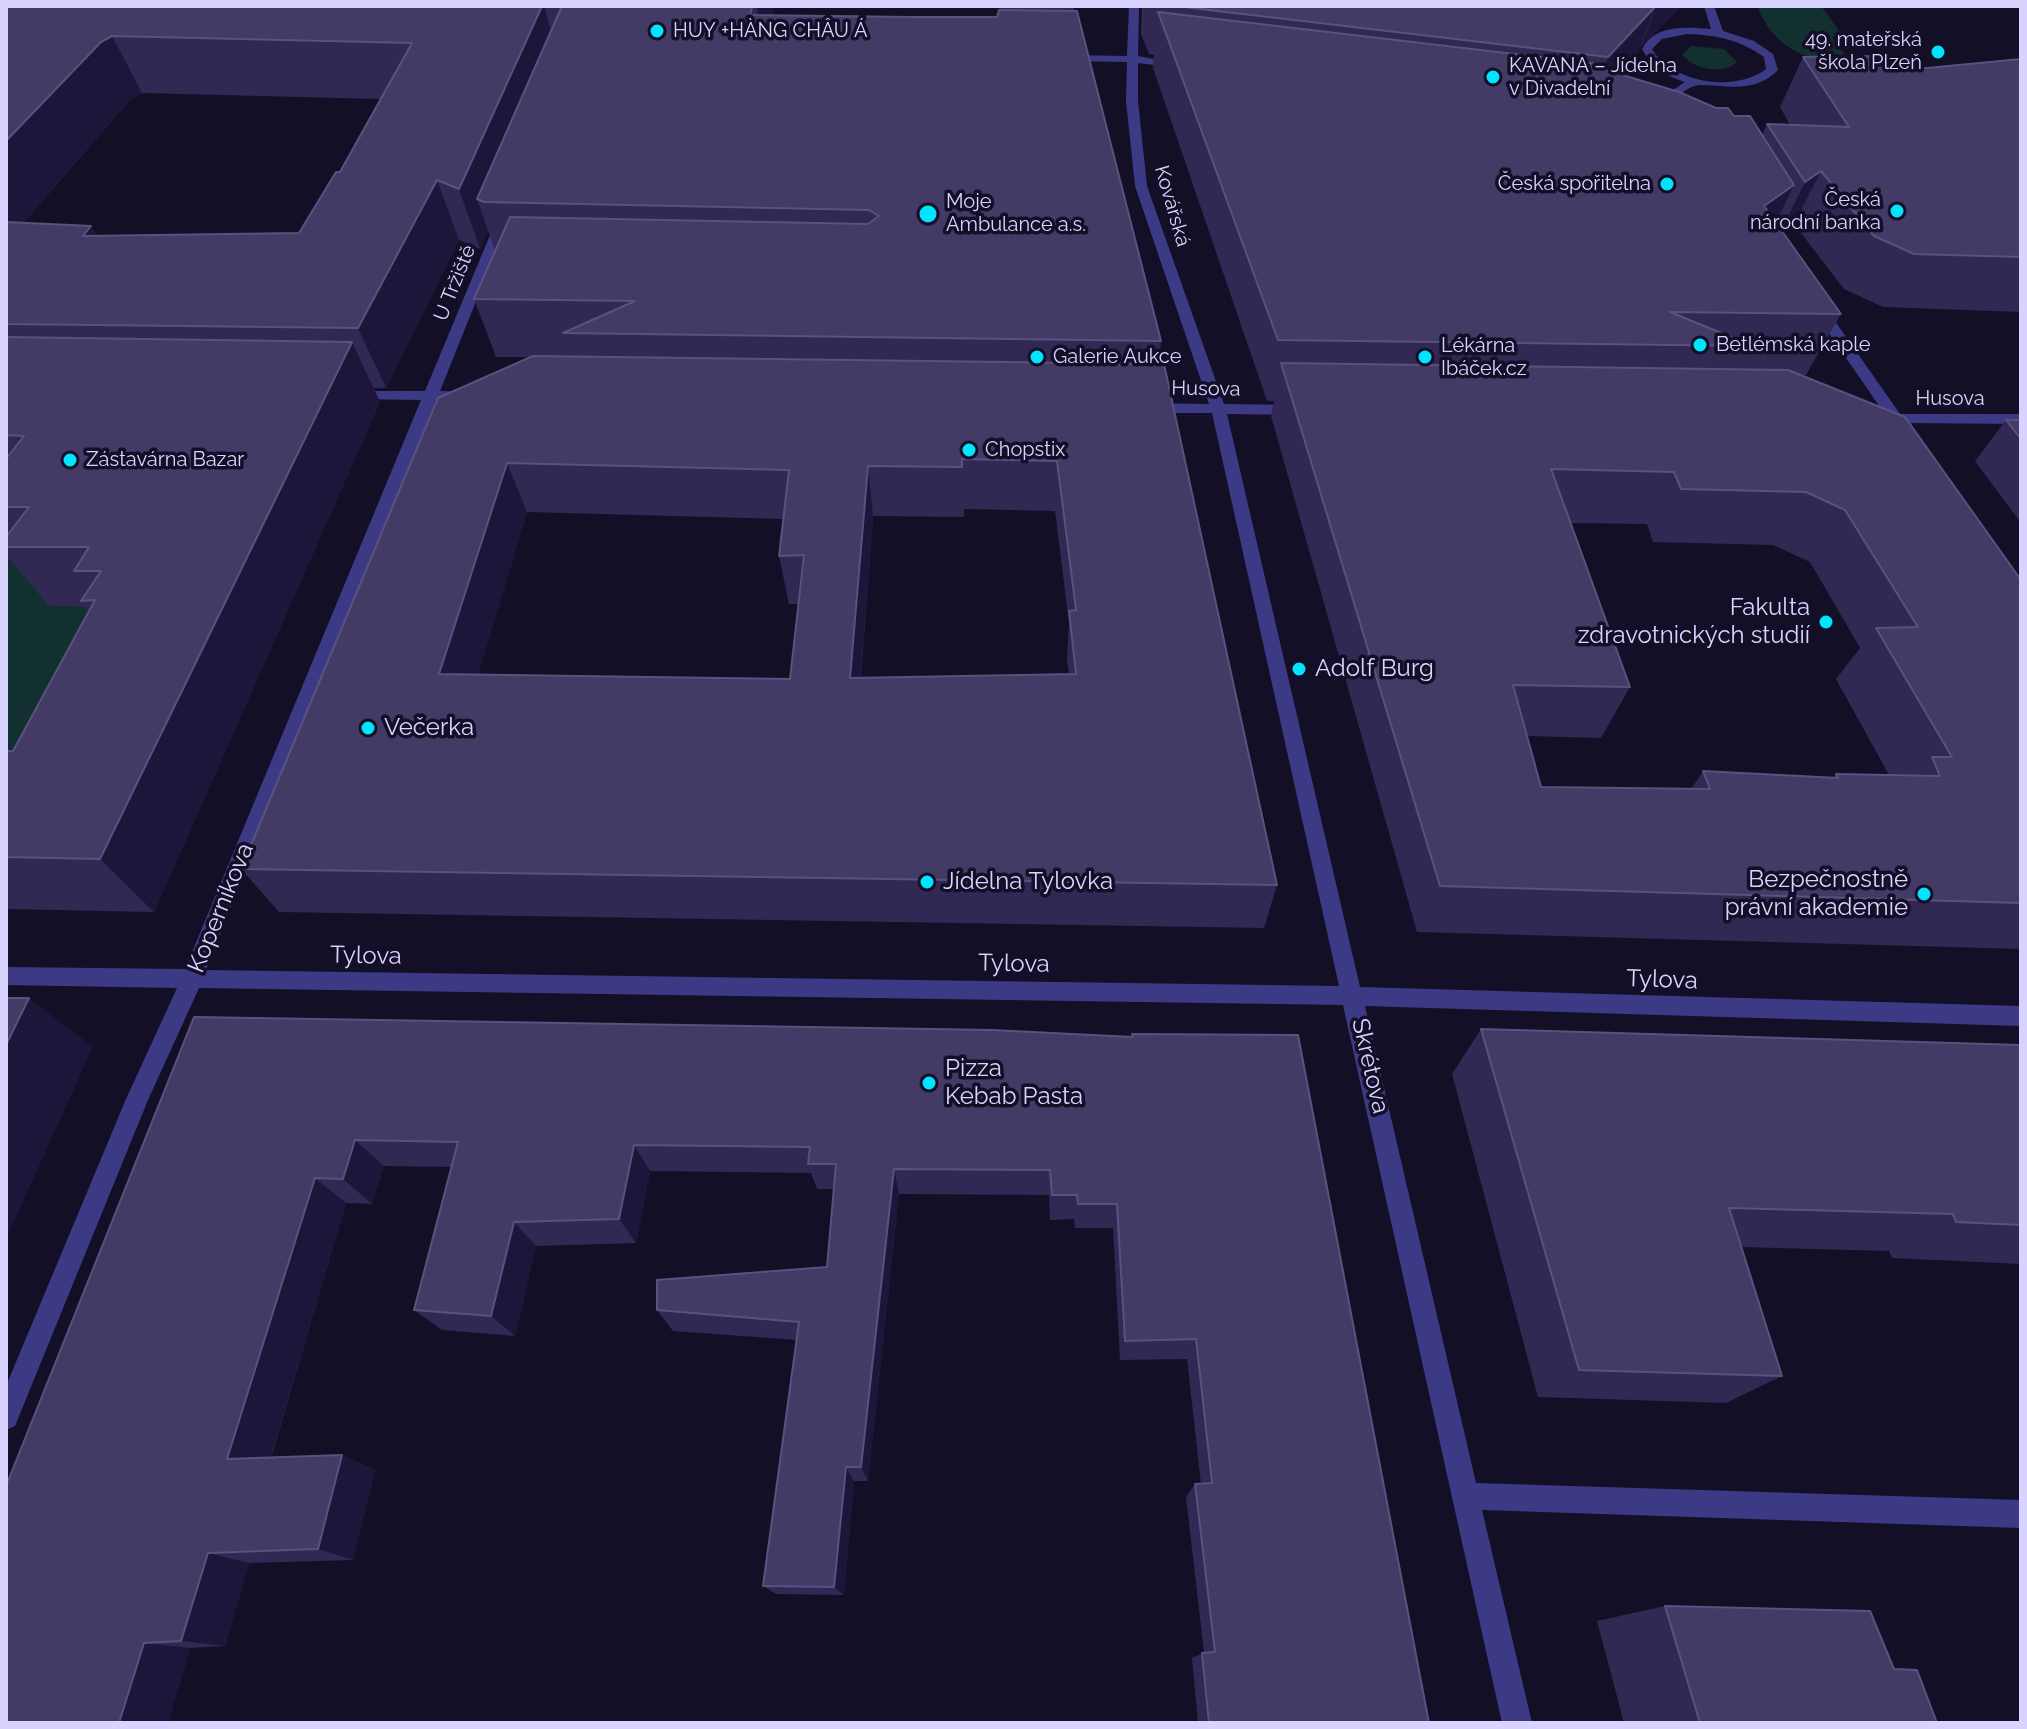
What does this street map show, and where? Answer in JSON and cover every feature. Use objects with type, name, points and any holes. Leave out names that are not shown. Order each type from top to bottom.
[{"type":"street","name":"Kovářská","points":[[1134,6],[1132,101],[1141,186],[1218,409]]},
{"type":"street","points":[[1709,6],[1718,33]]},
{"type":"street","points":[[1647,54],[1651,41],[1669,33],[1718,33],[1757,46],[1769,56],[1772,70]]},
{"type":"street","points":[[1632,51],[1647,54],[1660,67],[1695,81],[1740,85],[1758,81],[1772,70],[1785,71]]},
{"type":"street","points":[[1056,58],[1133,59],[1198,67]]},
{"type":"street","points":[[1641,112],[1663,110],[1695,81]]},
{"type":"street","name":"U Tržiště","points":[[430,396],[507,208]]},
{"type":"street","points":[[483,266],[499,267]]},
{"type":"street","points":[[1808,293],[1909,440]]},
{"type":"street","points":[[332,395],[490,397]]},
{"type":"street","name":"Koperníkova","points":[[6,1417],[137,1099],[192,979],[430,396]]},
{"type":"street","name":"Husova","points":[[1131,407],[1308,410]]},
{"type":"street","name":"Skrétova","points":[[1218,409],[1517,1723]]},
{"type":"street","name":"Husova","points":[[1866,418],[2021,419]]},
{"type":"street","name":"Tylova","points":[[6,976],[1354,996],[2021,1016]]},
{"type":"street","points":[[1466,1496],[2021,1514]]},
{"type":"green space","points":[[1757,6],[1821,6],[1843,36],[1832,37],[1854,67],[1795,51],[1774,35]]},
{"type":"green space","points":[[1691,46],[1724,49],[1737,62],[1717,70],[1701,67],[1682,55]]},
{"type":"green space","points":[[6,488],[50,606],[135,607],[6,806]]},
{"type":"building","points":[[6,6],[542,6],[459,189],[437,180],[358,328],[6,324],[6,222],[91,226],[83,236],[299,233],[336,172],[340,172],[412,43],[112,36],[101,42],[6,141]]},
{"type":"building","points":[[562,6],[752,7],[750,15],[911,17],[997,17],[999,10],[1077,11],[1161,341],[563,333],[635,301],[474,299],[510,217],[868,224],[879,216],[869,210],[484,202],[477,199]]},
{"type":"building","points":[[1175,6],[1651,6],[1655,7],[1608,57]]},
{"type":"building","points":[[1158,12],[1599,64],[1596,67],[1679,92],[1716,108],[1728,108],[1734,116],[1750,116],[1794,185],[1764,206],[1841,314],[1670,312],[1753,346],[1278,340]]},
{"type":"building","points":[[1884,56],[1896,71],[2021,59],[2021,257],[1914,254],[1874,236],[1821,171],[1805,182],[1767,124],[1849,127],[1803,57]]},
{"type":"building","points":[[6,337],[352,342],[100,859],[6,857],[6,751],[13,751],[95,600],[81,601],[101,571],[74,571],[89,547],[6,547],[6,537],[29,507],[6,507],[6,459],[24,436],[6,435]]},
{"type":"building","points":[[533,356],[1164,364],[1277,885],[241,869],[438,398]],"holes":[[[962,459],[1057,461],[1076,610],[1069,611],[1076,674],[850,678],[868,466],[962,467]],[[507,463],[789,470],[779,556],[804,555],[790,679],[439,674]]]},
{"type":"building","points":[[1281,363],[1788,370],[1905,417],[2021,580],[2021,903],[1440,886]],"holes":[[[1551,469],[1674,472],[1681,489],[1806,492],[1845,510],[1918,627],[1876,628],[1952,757],[1932,757],[1940,776],[1836,774],[1838,778],[1703,771],[1710,789],[1541,787],[1513,685],[1630,687]]]},
{"type":"building","points":[[2006,420],[2021,420],[2021,439]]},
{"type":"building","points":[[6,998],[29,998],[6,1045]]},
{"type":"building","points":[[194,1017],[992,1030],[1133,1037],[1132,1034],[1298,1035],[1429,1723],[1209,1723],[1202,1653],[1215,1652],[1195,1484],[1212,1483],[1196,1339],[1125,1341],[1117,1204],[1078,1204],[1077,1195],[1052,1195],[1050,1170],[894,1169],[861,1467],[846,1467],[834,1587],[763,1586],[799,1322],[657,1310],[657,1280],[827,1267],[836,1164],[808,1164],[810,1147],[634,1145],[619,1219],[514,1222],[491,1316],[414,1310],[458,1142],[355,1140],[343,1179],[315,1178],[227,1459],[342,1455],[318,1549],[208,1553],[181,1641],[144,1643],[119,1723],[6,1723],[6,1486]]},
{"type":"building","points":[[1481,1029],[2021,1045],[2021,1225],[1956,1222],[1953,1214],[1729,1208],[1782,1376],[1579,1370]]},
{"type":"building","points":[[1665,1606],[1870,1611],[1894,1669],[1917,1670],[1937,1723],[1700,1723]]},
{"type":"place","name":"HUY +HÀNG CHÂU Á","points":[[657,31]]},
{"type":"place","name":"49. mateřská škola Plzeň","points":[[1938,52]]},
{"type":"place","name":"KAVANA – Jídelna v Divadelní","points":[[1493,77]]},
{"type":"place","name":"Česká spořitelna","points":[[1667,184]]},
{"type":"place","name":"Česká národní banka","points":[[1897,211]]},
{"type":"place","name":"Moje Ambulance a.s.","points":[[928,214]]},
{"type":"place","name":"Betlémská kaple","points":[[1700,345]]},
{"type":"place","name":"Galerie Aukce","points":[[1037,357]]},
{"type":"place","name":"Lékárna Ibáček.cz","points":[[1425,357]]},
{"type":"place","name":"Chopstix","points":[[969,450]]},
{"type":"place","name":"Zástavárna Bazar","points":[[70,460]]},
{"type":"place","name":"Fakulta zdravotnických studií","points":[[1826,622]]},
{"type":"place","name":"Adolf Burg","points":[[1299,669]]},
{"type":"place","name":"Večerka","points":[[368,728]]},
{"type":"place","name":"Jídelna Tylovka","points":[[927,882]]},
{"type":"place","name":"Bezpečnostně právní akademie","points":[[1924,894]]},
{"type":"place","name":"Pizza Kebab Pasta","points":[[929,1083]]}]
